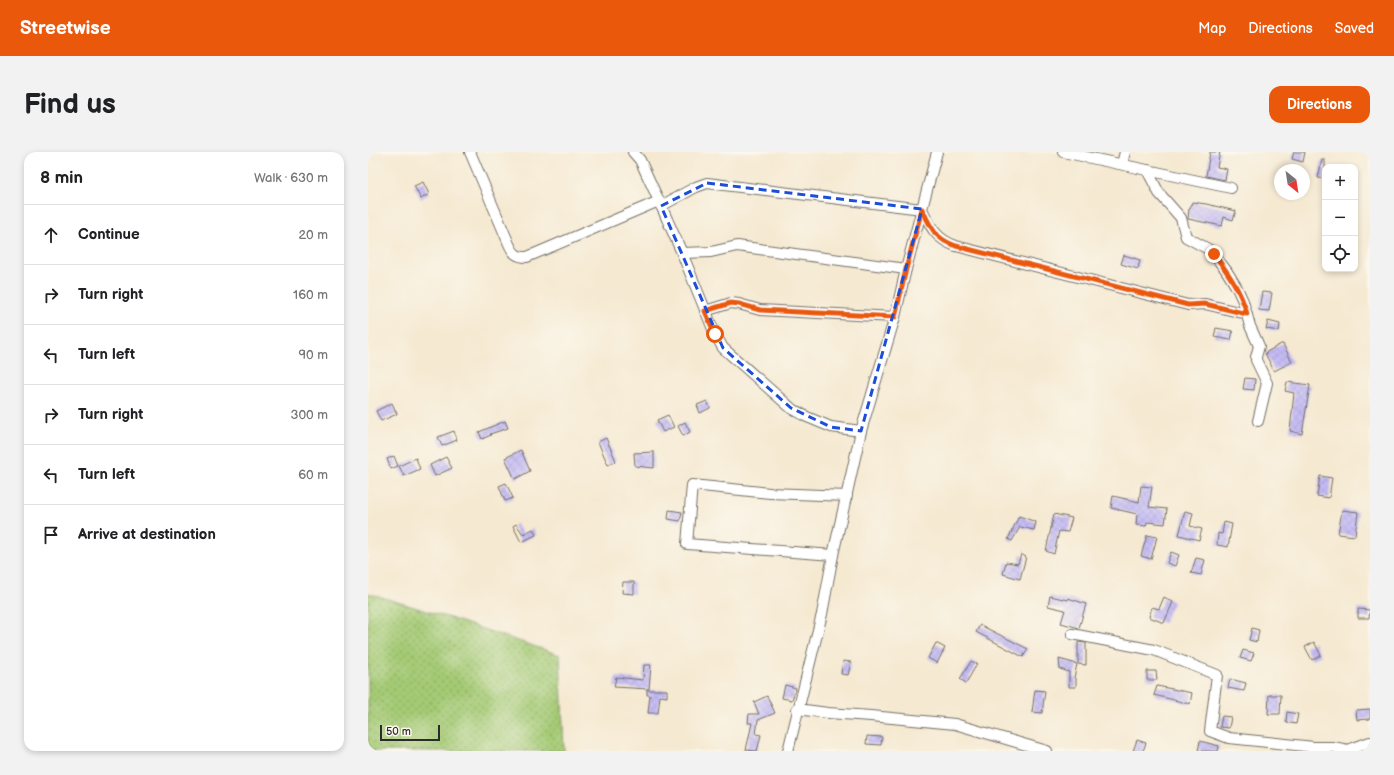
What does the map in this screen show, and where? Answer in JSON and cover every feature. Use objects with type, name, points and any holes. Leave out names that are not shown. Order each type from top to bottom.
[{"type":"street","points":[[470,152],[509,244],[514,254],[520,257],[526,257],[660,204],[707,183],[922,209]]},
{"type":"street","points":[[633,152],[640,160],[682,253],[715,334],[723,348],[791,408],[806,417],[830,427],[861,431]]},
{"type":"street","points":[[788,751],[822,614],[833,555],[861,431],[895,317],[937,152]]},
{"type":"street","points":[[1063,152],[1231,188]]},
{"type":"street","points":[[1122,164],[1125,152]]},
{"type":"street","points":[[1147,170],[1159,193],[1181,218],[1186,238],[1210,250],[1226,270],[1244,301],[1250,326],[1259,346],[1256,360],[1267,383],[1258,421]]},
{"type":"street","points":[[922,209],[930,226],[936,234],[944,242],[956,246],[1188,305],[1205,304],[1247,314]]},
{"type":"street","points":[[682,253],[711,252],[737,246],[906,269]]},
{"type":"street","points":[[705,311],[731,303],[760,310],[895,317]]},
{"type":"street","points":[[833,555],[686,544],[692,485],[770,493],[847,496]]},
{"type":"street","points":[[1072,634],[1154,650],[1217,675],[1210,730],[1229,738],[1314,747],[1333,747],[1348,750],[1370,742]]},
{"type":"street","points":[[798,709],[955,724],[1047,751]]},
{"type":"highlighted area","points":[[707,183],[922,209],[861,431],[831,427],[791,408],[723,348],[661,206]]},
{"type":"green space","points":[[368,593],[450,618],[560,655],[564,751],[368,751]]},
{"type":"building","points":[[1210,152],[1220,152],[1217,167],[1227,169],[1225,180],[1206,176]]},
{"type":"building","points":[[1294,152],[1305,152],[1303,162],[1292,159]]},
{"type":"building","points":[[1322,160],[1325,160],[1325,164],[1322,164],[1322,179],[1318,178]]},
{"type":"building","points":[[423,182],[429,194],[421,199],[414,186]]},
{"type":"building","points":[[1192,202],[1236,211],[1233,220],[1224,217],[1222,226],[1188,219],[1189,209]]},
{"type":"building","points":[[1124,255],[1140,260],[1138,269],[1121,264]]},
{"type":"building","points":[[1262,292],[1272,293],[1269,311],[1259,310]]},
{"type":"building","points":[[1268,321],[1280,324],[1279,331],[1266,329]]},
{"type":"building","points":[[1216,328],[1233,331],[1231,340],[1214,337]]},
{"type":"building","points":[[1283,344],[1292,362],[1274,371],[1265,353]]},
{"type":"building","points":[[1245,378],[1255,379],[1254,390],[1243,389]]},
{"type":"building","points":[[1287,382],[1310,385],[1302,434],[1290,431],[1294,393],[1285,391]]},
{"type":"building","points":[[707,401],[710,408],[700,413],[697,405]]},
{"type":"building","points":[[392,403],[397,414],[381,421],[376,411]]},
{"type":"building","points":[[668,415],[674,427],[663,432],[657,420]]},
{"type":"building","points":[[505,421],[508,428],[490,434],[491,435],[482,439],[479,432]]},
{"type":"building","points":[[685,422],[690,432],[683,436],[678,426]]},
{"type":"building","points":[[454,431],[457,440],[442,446],[438,437]]},
{"type":"building","points":[[606,438],[616,461],[608,465],[598,442]]},
{"type":"building","points":[[521,450],[530,471],[515,479],[505,458]]},
{"type":"building","points":[[654,452],[654,468],[635,466],[634,453]]},
{"type":"building","points":[[394,456],[398,466],[391,469],[387,459]]},
{"type":"building","points":[[446,457],[452,468],[435,476],[430,465]]},
{"type":"building","points":[[416,458],[420,469],[404,476],[399,466]]},
{"type":"building","points":[[1320,476],[1332,478],[1329,498],[1317,496]]},
{"type":"building","points":[[506,483],[513,498],[505,501],[499,486]]},
{"type":"building","points":[[1141,486],[1152,487],[1149,507],[1167,509],[1165,524],[1147,522],[1146,526],[1136,525],[1137,514],[1111,508],[1113,496],[1139,502]]},
{"type":"building","points":[[669,510],[682,512],[680,521],[668,519]]},
{"type":"building","points":[[1342,510],[1358,512],[1355,536],[1338,534]]},
{"type":"building","points":[[1185,511],[1193,513],[1190,526],[1202,529],[1199,540],[1179,535]]},
{"type":"building","points":[[1054,514],[1072,518],[1068,532],[1059,531],[1054,554],[1046,551]]},
{"type":"building","points":[[1019,516],[1036,522],[1034,530],[1020,527],[1012,541],[1008,539]]},
{"type":"building","points":[[1224,522],[1232,524],[1228,547],[1217,545],[1218,533],[1222,534]]},
{"type":"building","points":[[516,524],[523,534],[533,529],[536,535],[521,542],[513,526]]},
{"type":"building","points":[[1147,535],[1157,537],[1151,559],[1141,556]]},
{"type":"building","points":[[1171,552],[1179,555],[1175,566],[1167,563]]},
{"type":"building","points":[[1021,554],[1026,557],[1020,579],[1003,574],[1006,562],[1018,564]]},
{"type":"building","points":[[1196,558],[1205,560],[1201,575],[1191,573]]},
{"type":"building","points":[[623,582],[634,582],[634,594],[622,593]]},
{"type":"building","points":[[1050,596],[1068,600],[1068,598],[1086,604],[1079,628],[1061,623],[1065,610],[1048,606]]},
{"type":"building","points":[[1164,597],[1173,602],[1164,623],[1149,617],[1152,607],[1159,609]]},
{"type":"building","points":[[1358,609],[1370,610],[1369,618],[1358,618]]},
{"type":"building","points":[[980,625],[1028,649],[1023,657],[976,632]]},
{"type":"building","points":[[1252,628],[1259,630],[1257,642],[1249,640]]},
{"type":"building","points":[[1078,642],[1086,643],[1086,665],[1078,664]]},
{"type":"building","points":[[1314,642],[1321,655],[1312,660],[1305,647]]},
{"type":"building","points":[[936,643],[945,648],[937,663],[928,658]]},
{"type":"building","points":[[1243,650],[1254,653],[1251,661],[1240,658]]},
{"type":"building","points":[[1059,659],[1077,664],[1074,678],[1076,678],[1076,687],[1069,687],[1069,672],[1060,669]]},
{"type":"building","points":[[843,661],[851,662],[848,675],[841,674]]},
{"type":"building","points":[[971,661],[977,664],[966,683],[960,679]]},
{"type":"building","points":[[644,665],[651,665],[649,689],[614,687],[616,677],[643,680]]},
{"type":"building","points":[[1147,671],[1156,671],[1157,680],[1147,680]]},
{"type":"building","points":[[1230,679],[1246,683],[1244,691],[1228,688]]},
{"type":"building","points":[[785,685],[796,688],[792,700],[782,698]]},
{"type":"building","points":[[1157,686],[1192,693],[1190,704],[1154,695]]},
{"type":"building","points":[[647,690],[667,690],[667,697],[660,696],[658,713],[648,713],[650,695],[647,695]]},
{"type":"building","points":[[1035,690],[1045,691],[1042,713],[1032,712]]},
{"type":"building","points":[[1269,695],[1281,695],[1280,714],[1268,714]]},
{"type":"building","points":[[767,696],[775,713],[758,720],[756,734],[761,735],[757,751],[746,750],[752,723],[748,723],[749,714],[759,714],[754,702]]},
{"type":"building","points":[[1370,709],[1370,719],[1357,720],[1356,710]]},
{"type":"building","points":[[1287,712],[1298,714],[1296,724],[1286,722]]},
{"type":"building","points":[[1222,716],[1231,717],[1229,728],[1220,727]]},
{"type":"building","points":[[867,736],[882,737],[881,745],[866,744]]},
{"type":"building","points":[[1137,740],[1146,743],[1143,751],[1133,751]]},
{"type":"building","points":[[1200,741],[1219,746],[1218,751],[1198,751]]},
{"type":"route","points":[[715,334],[705,311],[717,309],[731,303],[760,310],[895,317],[922,209],[930,226],[936,234],[944,242],[956,246],[1188,305],[1205,304],[1247,314],[1244,301],[1237,288],[1214,254]]}]
